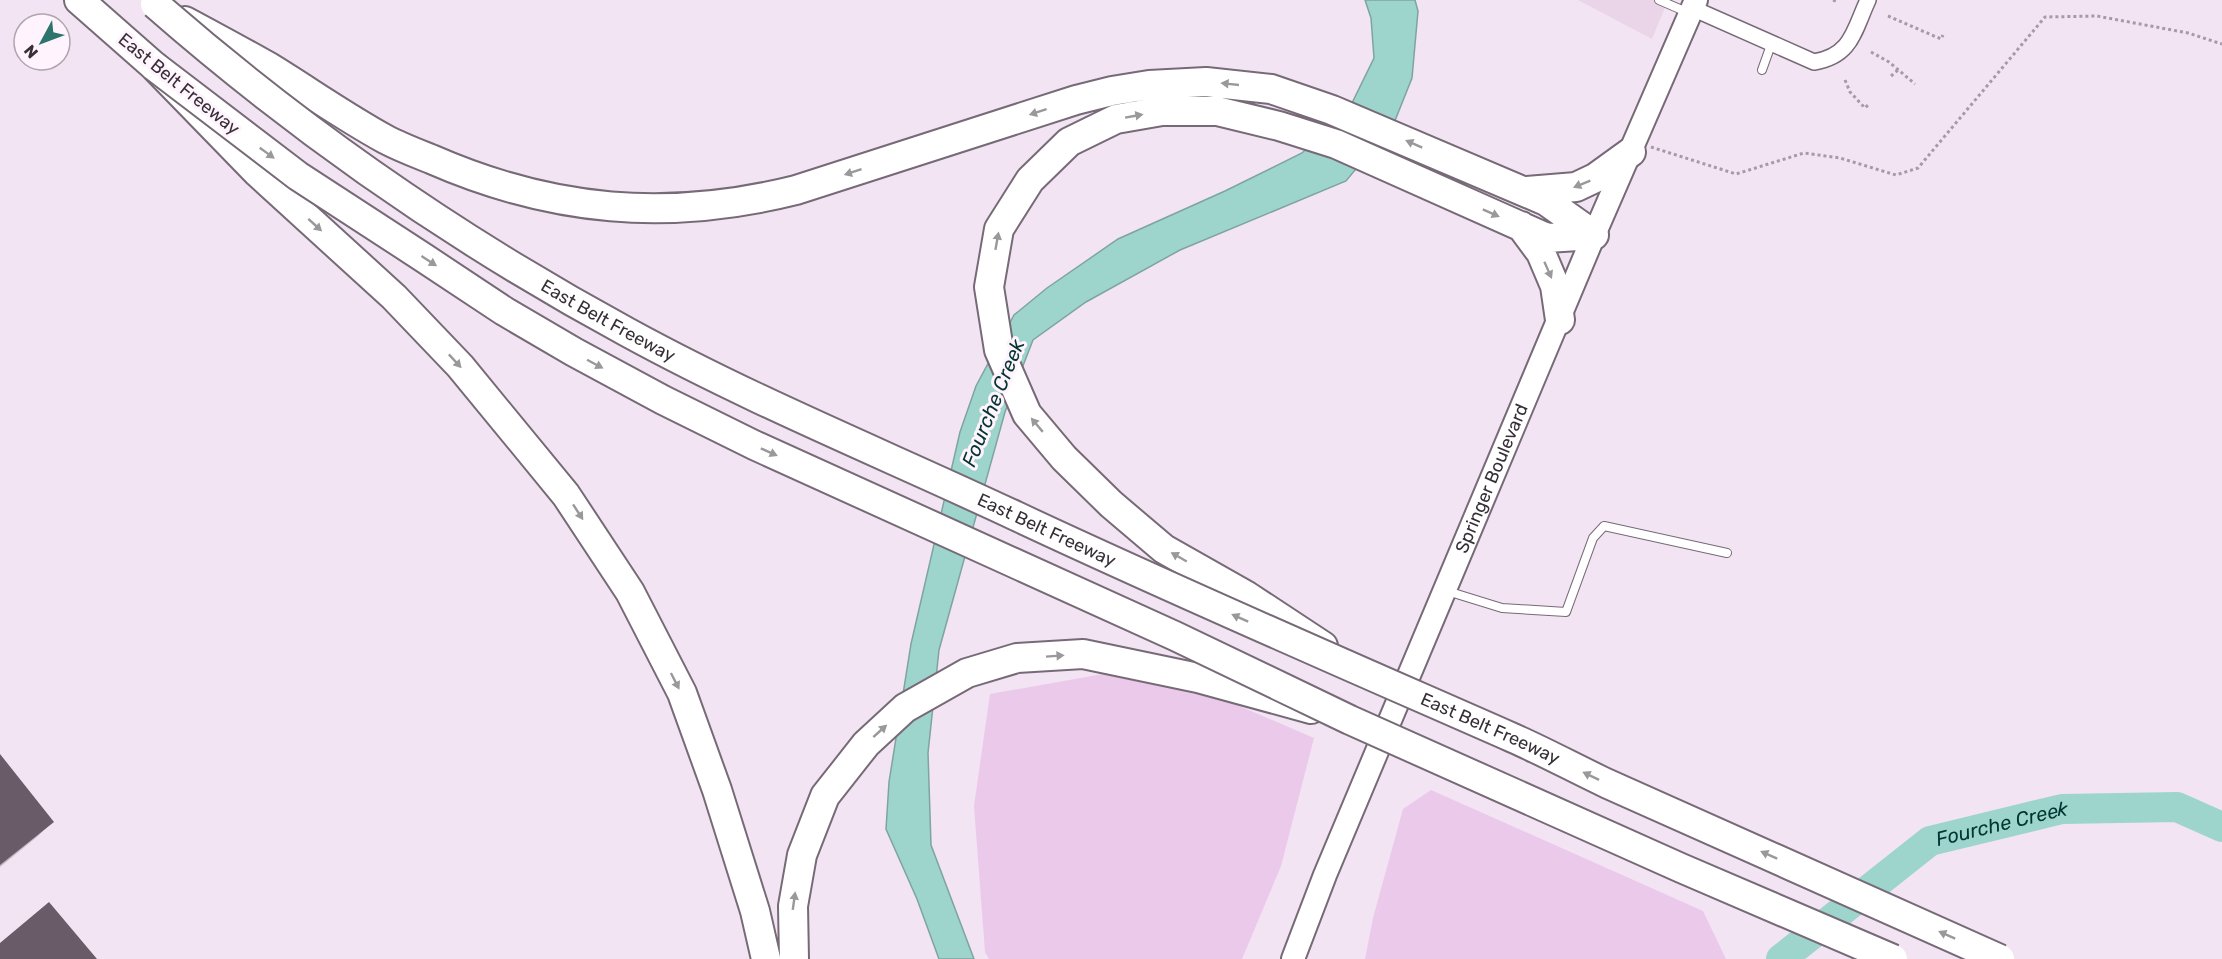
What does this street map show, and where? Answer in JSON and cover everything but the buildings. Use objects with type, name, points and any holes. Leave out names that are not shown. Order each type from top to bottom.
[{"type":"highway","name":"East Belt Freeway","points":[[78,0],[154,66],[298,176],[504,311],[663,400],[754,445],[1175,636],[1350,720],[1681,868],[1893,959]]},
{"type":"highway","name":"East Belt Freeway","points":[[153,2],[255,86],[388,186],[548,287],[627,332],[773,406],[2000,959]]},
{"type":"highway","points":[[153,2],[268,67],[387,140],[466,174],[503,187],[586,204],[670,209],[711,207],[753,201],[796,190],[1076,100],[1149,85],[1206,82],[1271,89],[1332,110],[1546,201],[1594,235]]},
{"type":"highway","points":[[154,66],[258,173],[393,297],[460,366],[566,495],[630,592],[682,693],[721,801],[755,911],[766,959]]},
{"type":"highway","points":[[1371,677],[1247,596],[1164,549],[1111,504],[1064,458],[1028,414],[999,350],[989,287],[999,229],[1030,180],[1069,142],[1116,119],[1162,111],[1217,111],[1279,126],[1336,144],[1546,237],[1594,235]]},
{"type":"highway","points":[[1524,192],[1576,187],[1595,178],[1633,147]]},
{"type":"highway","points":[[1521,226],[1541,253],[1555,286],[1560,320]]},
{"type":"highway","points":[[794,959],[793,906],[800,865],[825,796],[866,744],[905,708],[967,673],[1017,658],[1083,654],[1198,678],[1350,720]]},
{"type":"main road","name":"Springer Boulevard","points":[[1293,959],[1325,875],[1594,235],[1693,7]]},
{"type":"street","points":[[1693,7],[1814,62],[1829,60],[1841,53],[1849,43],[1868,0]]},
{"type":"lane","points":[[1659,0],[1693,7]]},
{"type":"lane","points":[[1762,70],[1772,42]]},
{"type":"lane","points":[[1445,590],[1502,608],[1566,612],[1593,538],[1604,526],[1727,553]]},
{"type":"path","points":[[1833,0],[1838,2]]},
{"type":"path","points":[[1888,16],[1914,25],[1941,39],[1943,35]]},
{"type":"path","points":[[1633,147],[1736,174],[1804,153],[1840,158],[1896,175],[1918,168],[2045,17],[2097,16],[2188,33],[2222,44]]},
{"type":"path","points":[[1871,52],[1889,62],[1914,84]]},
{"type":"path","points":[[1891,76],[1898,70]]},
{"type":"path","points":[[1845,80],[1850,92],[1865,108],[1868,105]]},
{"type":"shaded area","points":[[1578,0],[1668,0],[1652,39]]},
{"type":"shaded area","points":[[1120,671],[1221,698],[1314,738],[1281,866],[1242,959],[989,959],[985,952],[974,806],[990,694]]},
{"type":"shaded area","points":[[1431,790],[1703,911],[1726,959],[1365,959],[1373,918],[1403,809]]},
{"type":"water","points":[[1365,0],[1415,0],[1418,11],[1412,78],[1394,123],[1346,181],[1180,250],[1086,302],[1033,340],[1005,412],[939,650],[928,753],[931,845],[974,959],[939,959],[917,899],[886,829],[889,782],[911,644],[960,432],[976,386],[1014,315],[1047,288],[1118,239],[1225,191],[1302,153],[1350,107],[1374,58],[1371,18]]},
{"type":"waterway","name":"Fourche Creek","points":[[1781,959],[1930,841],[2062,809],[2177,807],[2222,827]]}]
